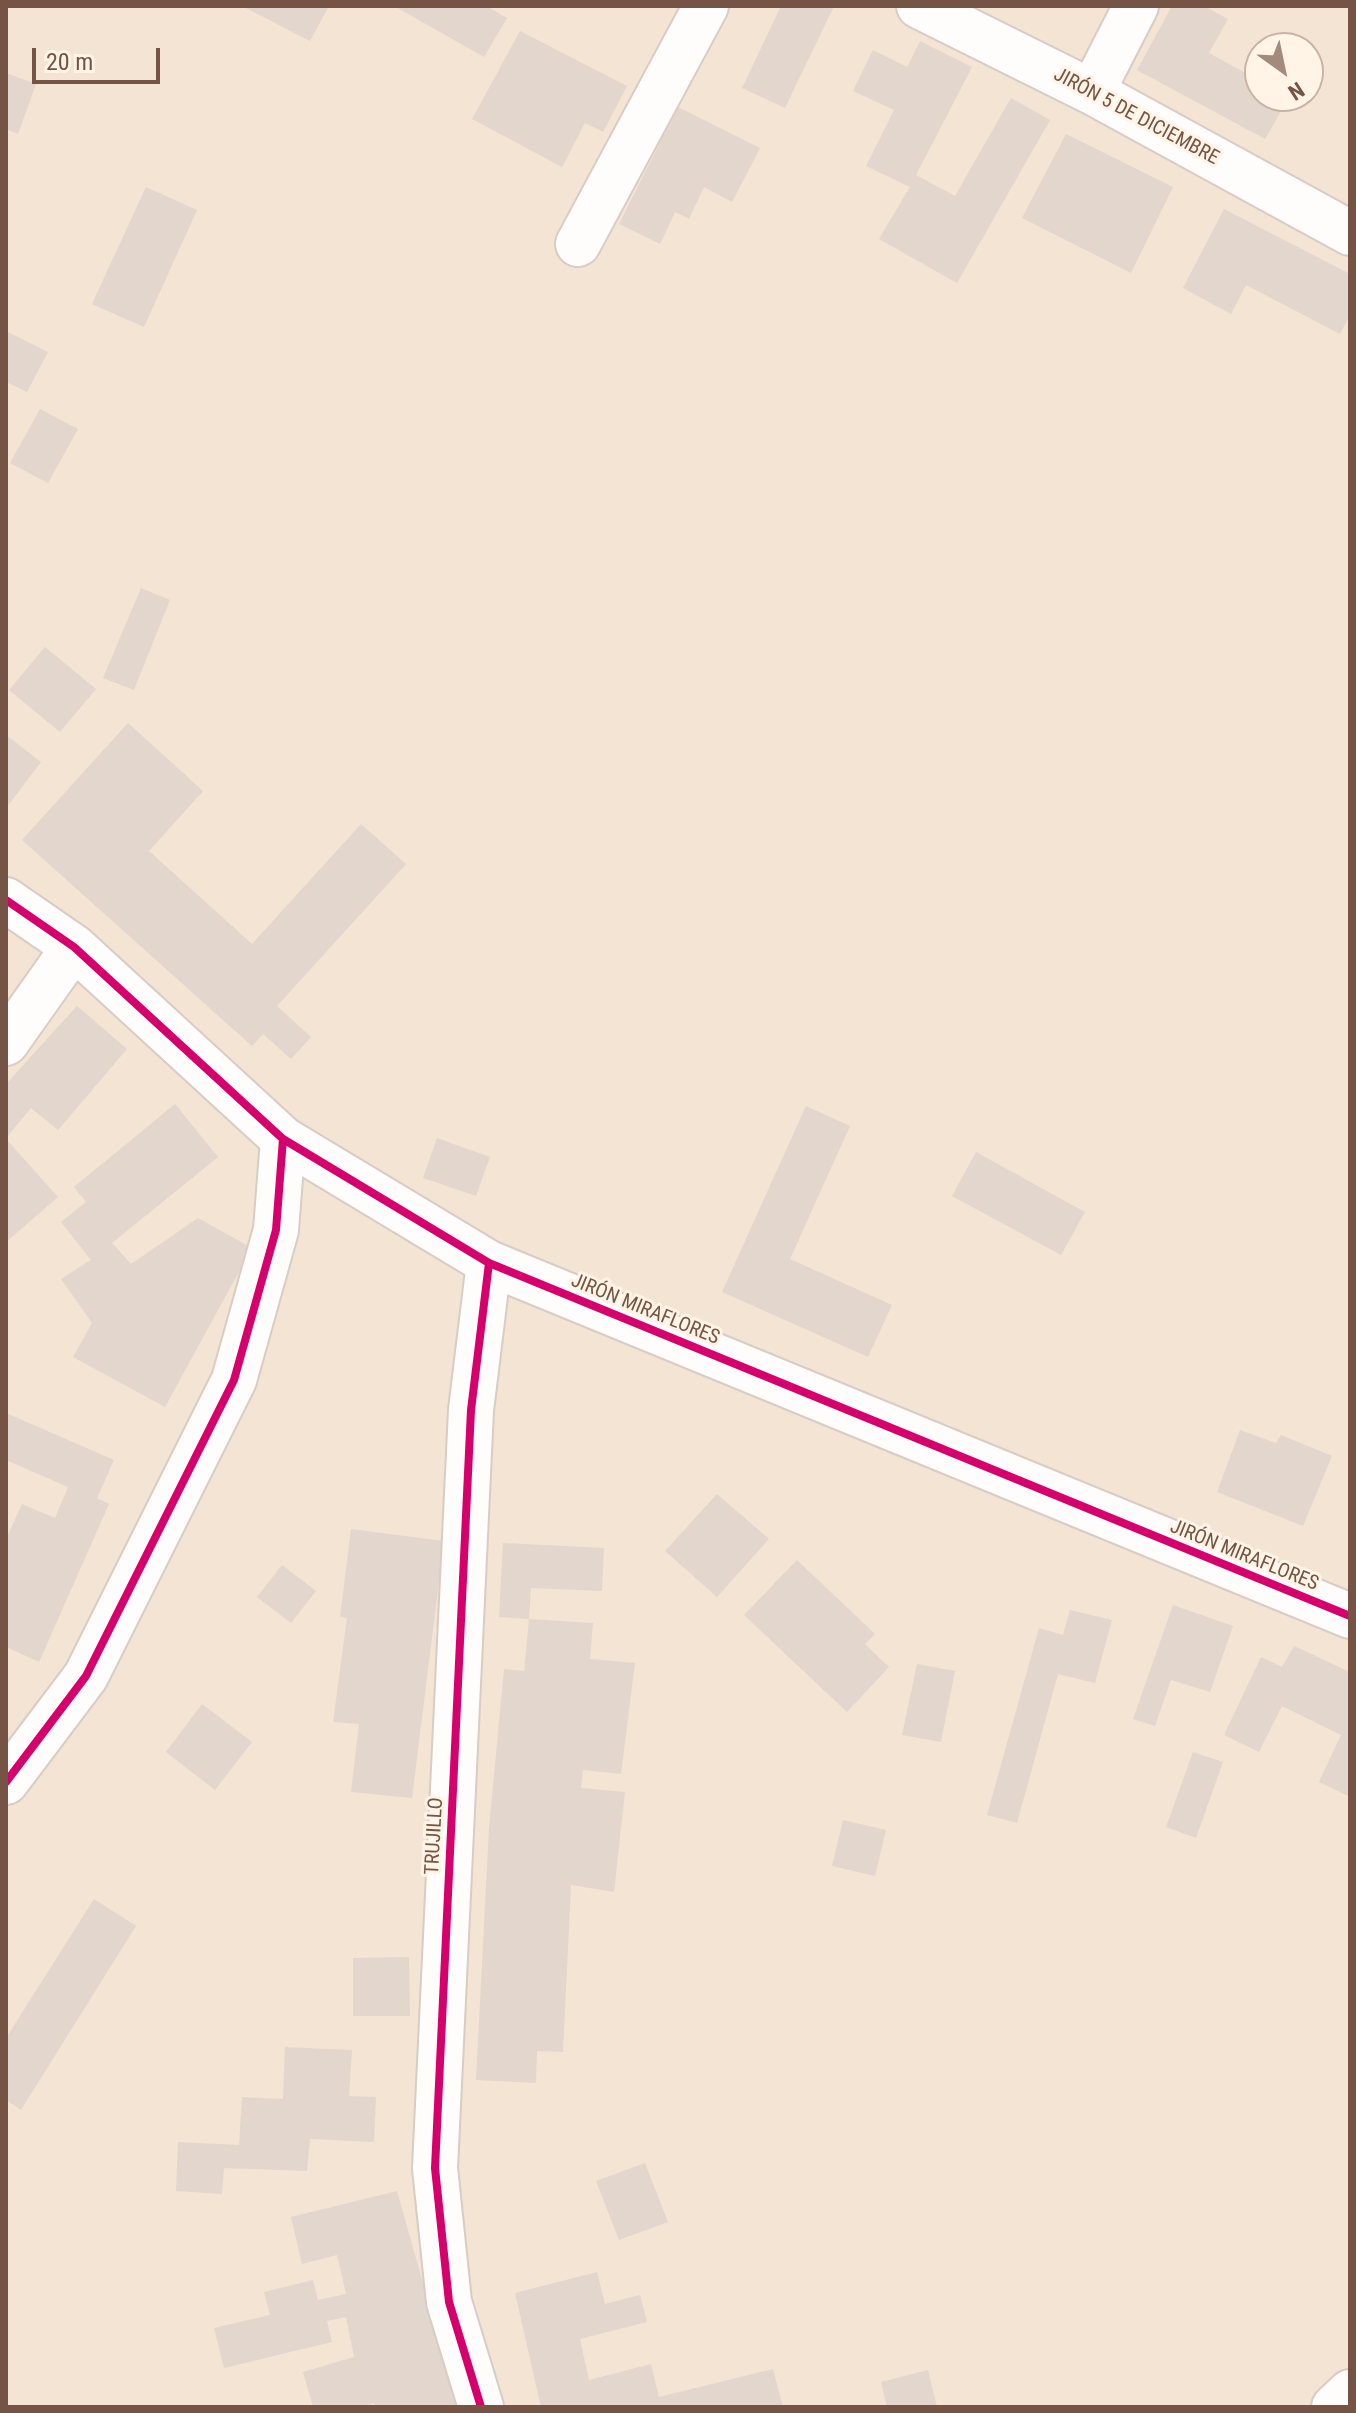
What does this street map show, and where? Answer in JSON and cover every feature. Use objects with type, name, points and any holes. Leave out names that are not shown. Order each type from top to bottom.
[{"type":"street","points":[[578,244],[706,6]]},
{"type":"street","name":"JIRÓN 5 DE DICIEMBRE","points":[[919,6],[1092,92],[1350,233]]},
{"type":"street","points":[[1092,92],[1136,6]]},
{"type":"street","name":"JIRÓN MIRAFLORES","points":[[6,900],[74,947],[283,1139],[489,1263],[1350,1616]]},
{"type":"street","points":[[6,1043],[74,947]]},
{"type":"street","points":[[6,1782],[86,1676],[234,1380],[276,1230],[283,1139]]},
{"type":"street","name":"TRUJILLO","points":[[481,2407],[449,2302],[435,2168],[471,1410],[489,1263]]},
{"type":"street","points":[[1334,2407],[1350,2392]]},
{"type":"shaded area","points":[[6,6],[1350,6],[1350,2407],[6,2407]]},
{"type":"building","points":[[242,6],[329,6],[310,41]]},
{"type":"building","points":[[394,6],[486,6],[507,18],[484,57]]},
{"type":"building","points":[[781,6],[834,6],[785,108],[742,88]]},
{"type":"building","points":[[1172,6],[1204,6],[1228,19],[1209,53],[1244,72],[1244,112],[1281,112],[1265,139],[1137,70]]},
{"type":"building","points":[[520,31],[627,86],[603,132],[585,123],[562,167],[472,119]]},
{"type":"building","points":[[920,41],[972,67],[916,175],[955,196],[1011,98],[1050,120],[957,283],[879,239],[910,187],[866,166],[894,110],[853,91],[873,50],[907,67]]},
{"type":"building","points":[[6,73],[36,84],[18,134],[6,129]]},
{"type":"building","points":[[678,107],[760,148],[732,202],[704,187],[689,219],[675,212],[660,244],[619,224]]},
{"type":"building","points":[[1066,134],[1173,187],[1131,273],[1022,218]]},
{"type":"building","points":[[146,187],[197,210],[144,327],[92,304]]},
{"type":"building","points":[[1224,209],[1350,274],[1350,315],[1340,334],[1246,285],[1231,314],[1183,288]]},
{"type":"building","points":[[6,331],[48,352],[27,392],[6,382]]},
{"type":"building","points":[[40,409],[78,429],[48,483],[10,463]]},
{"type":"building","points":[[141,588],[170,600],[134,690],[103,678]]},
{"type":"building","points":[[45,647],[96,689],[60,732],[9,690]]},
{"type":"building","points":[[128,723],[203,791],[149,851],[252,944],[361,824],[406,864],[277,1006],[311,1037],[291,1059],[263,1034],[252,1046],[22,840]]},
{"type":"building","points":[[6,735],[41,762],[6,808]]},
{"type":"building","points":[[77,1006],[127,1049],[58,1130],[31,1108],[6,1138],[6,1084]]},
{"type":"building","points":[[175,1104],[218,1157],[112,1243],[131,1264],[198,1218],[252,1248],[165,1407],[73,1357],[92,1323],[61,1279],[91,1260],[61,1222],[86,1202],[74,1187]]},
{"type":"building","points":[[806,1106],[850,1126],[790,1259],[892,1305],[868,1357],[722,1292]]},
{"type":"building","points":[[437,1138],[490,1157],[476,1196],[423,1178]]},
{"type":"building","points":[[6,1139],[58,1197],[6,1242]]},
{"type":"building","points":[[976,1152],[1085,1212],[1061,1255],[952,1196]]},
{"type":"building","points":[[6,1413],[114,1460],[97,1498],[109,1504],[39,1662],[6,1647],[6,1539],[22,1504],[55,1518],[68,1487],[6,1460]]},
{"type":"building","points":[[1240,1430],[1276,1443],[1281,1435],[1332,1456],[1303,1526],[1217,1492]]},
{"type":"building","points":[[717,1494],[769,1539],[717,1597],[665,1551]]},
{"type":"building","points":[[351,1529],[444,1541],[412,1798],[351,1792],[359,1724],[333,1722],[347,1618],[340,1617]]},
{"type":"building","points":[[503,1543],[604,1548],[602,1591],[531,1588],[529,1619],[499,1617]]},
{"type":"building","points":[[797,1560],[875,1634],[865,1644],[889,1667],[847,1712],[744,1615]]},
{"type":"building","points":[[282,1565],[316,1591],[291,1623],[257,1597]]},
{"type":"building","points":[[1173,1605],[1233,1626],[1210,1692],[1171,1680],[1155,1726],[1133,1719]]},
{"type":"building","points":[[1070,1610],[1112,1620],[1095,1683],[1058,1674],[1017,1823],[987,1815],[1039,1628],[1063,1635]]},
{"type":"building","points":[[529,1619],[593,1623],[590,1659],[635,1663],[621,1774],[583,1770],[581,1788],[625,1792],[614,1892],[571,1885],[563,2052],[537,2051],[536,2083],[476,2080],[489,1828],[504,1669],[524,1671]]},
{"type":"building","points":[[1294,1646],[1350,1672],[1350,1797],[1319,1782],[1341,1735],[1282,1706],[1259,1752],[1224,1735],[1261,1657],[1282,1667]]},
{"type":"building","points":[[917,1664],[955,1671],[941,1742],[902,1735]]},
{"type":"building","points":[[202,1704],[252,1742],[215,1790],[166,1752]]},
{"type":"building","points":[[1193,1752],[1223,1762],[1196,1838],[1166,1827]]},
{"type":"building","points":[[843,1820],[886,1830],[875,1876],[832,1866]]},
{"type":"building","points":[[94,1899],[136,1926],[21,2110],[6,2100],[6,2038]]},
{"type":"building","points":[[409,1957],[410,2016],[353,2016],[353,1958]]},
{"type":"building","points":[[285,2047],[352,2050],[349,2096],[376,2097],[374,2142],[310,2139],[307,2171],[224,2168],[222,2194],[176,2191],[178,2142],[239,2145],[242,2097],[283,2099]]},
{"type":"building","points":[[645,2163],[668,2222],[619,2240],[596,2181]]},
{"type":"building","points":[[397,2191],[458,2407],[375,2407],[374,2403],[360,2407],[313,2407],[303,2372],[354,2357],[346,2317],[327,2321],[332,2342],[224,2368],[214,2328],[270,2315],[264,2292],[313,2280],[318,2300],[346,2294],[337,2255],[302,2264],[291,2217]]},
{"type":"building","points":[[597,2272],[605,2304],[640,2295],[647,2322],[580,2339],[589,2380],[651,2364],[659,2397],[773,2369],[783,2407],[541,2407],[515,2293]]},
{"type":"building","points":[[928,2370],[937,2407],[887,2407],[881,2382]]},
{"type":"cycle path","points":[[6,900],[74,947],[283,1139],[489,1263],[1350,1616]]},
{"type":"cycle path","points":[[6,1782],[86,1676],[234,1380],[276,1230],[283,1139]]},
{"type":"cycle path","points":[[481,2407],[449,2302],[435,2168],[471,1410],[489,1263]]}]
